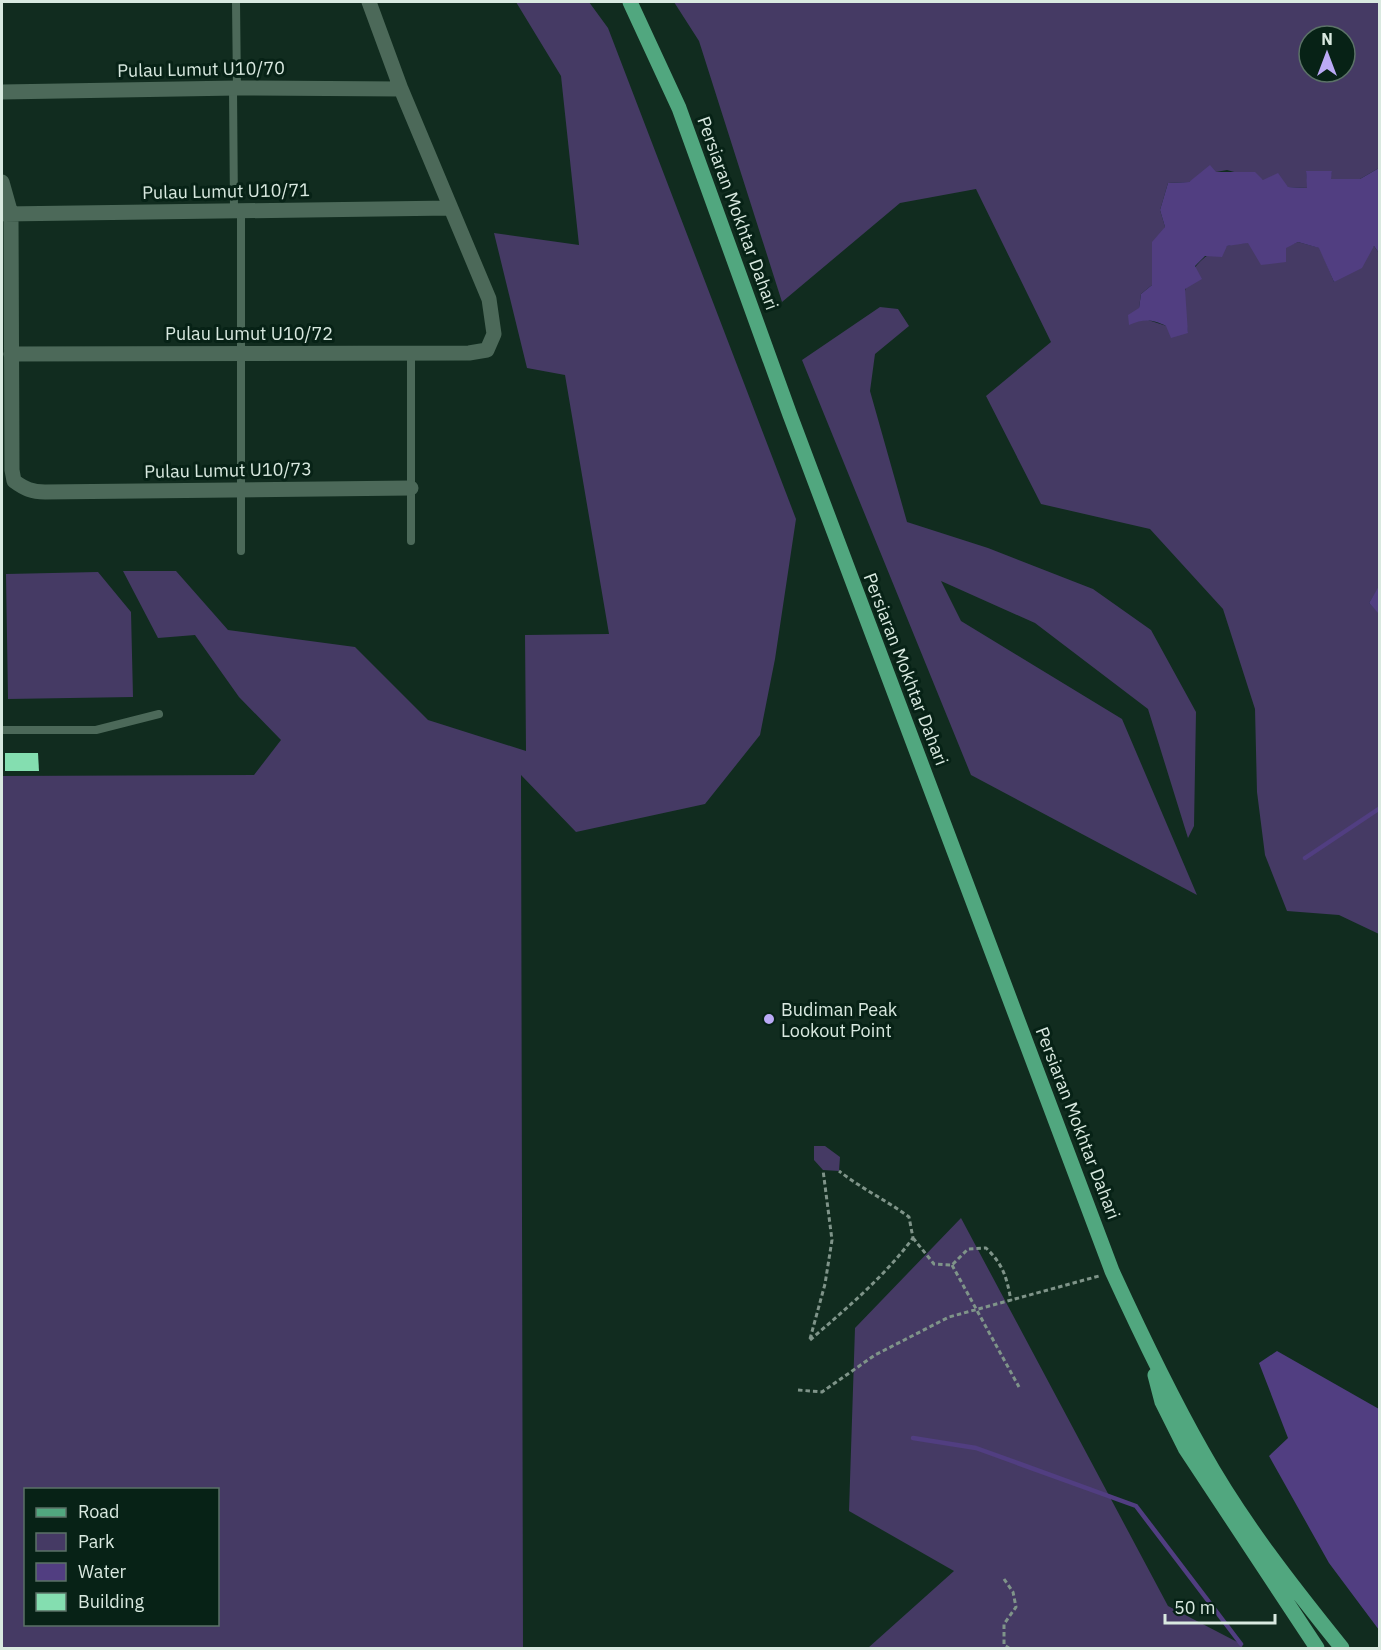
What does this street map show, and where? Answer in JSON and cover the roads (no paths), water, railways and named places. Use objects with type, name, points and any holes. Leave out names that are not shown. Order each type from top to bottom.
[{"type":"main road","name":"Persiaran Mokhtar Dahari","points":[[630,2],[679,108],[790,415],[1113,1271],[1148,1349],[1202,1452],[1251,1528],[1342,1648]]},
{"type":"main road","name":"Persiaran Mokhtar Dahari","points":[[1148,1349],[1162,1402],[1185,1448],[1317,1648]]},
{"type":"street","points":[[369,2],[401,88],[451,208]]},
{"type":"street","name":"Pulau Lumut U10/70","points":[[2,92],[401,88]]},
{"type":"street","points":[[2,182],[6,214],[11,354]]},
{"type":"street","name":"Pulau Lumut U10/71","points":[[6,214],[451,208]]},
{"type":"street","name":"Pulau Lumut U10/72","points":[[11,354],[469,353],[487,350],[494,333],[489,298],[451,208]]},
{"type":"street","name":"Pulau Lumut U10/73","points":[[11,354],[14,481],[32,492],[411,488]]},
{"type":"lane","points":[[236,2],[235,88],[241,352],[241,551]]},
{"type":"lane","points":[[411,352],[411,541]]},
{"type":"lane","points":[[2,730],[96,730],[159,714]]},
{"type":"water","points":[[1210,165],[1216,172],[1255,172],[1263,180],[1278,173],[1288,187],[1307,188],[1306,171],[1332,171],[1331,179],[1360,179],[1379,168],[1379,253],[1374,246],[1362,268],[1334,282],[1319,248],[1298,242],[1286,248],[1286,262],[1261,265],[1248,243],[1227,246],[1222,257],[1205,256],[1195,266],[1202,279],[1185,289],[1188,333],[1171,338],[1166,326],[1156,322],[1143,321],[1129,325],[1128,315],[1139,308],[1141,294],[1152,285],[1152,242],[1165,227],[1160,210],[1168,183],[1189,182]]},
{"type":"water","points":[[1379,586],[1379,614],[1369,603]]},
{"type":"water","points":[[1277,1351],[1379,1409],[1379,1630],[1329,1563],[1269,1456],[1288,1438],[1259,1363]]},
{"type":"waterway","points":[[1305,858],[1380,808]]},
{"type":"waterway","points":[[913,1438],[976,1448],[1136,1506],[1241,1644]]},
{"type":"place","name":"Budiman Peak Lookout Point","points":[[769,1019]]}]
